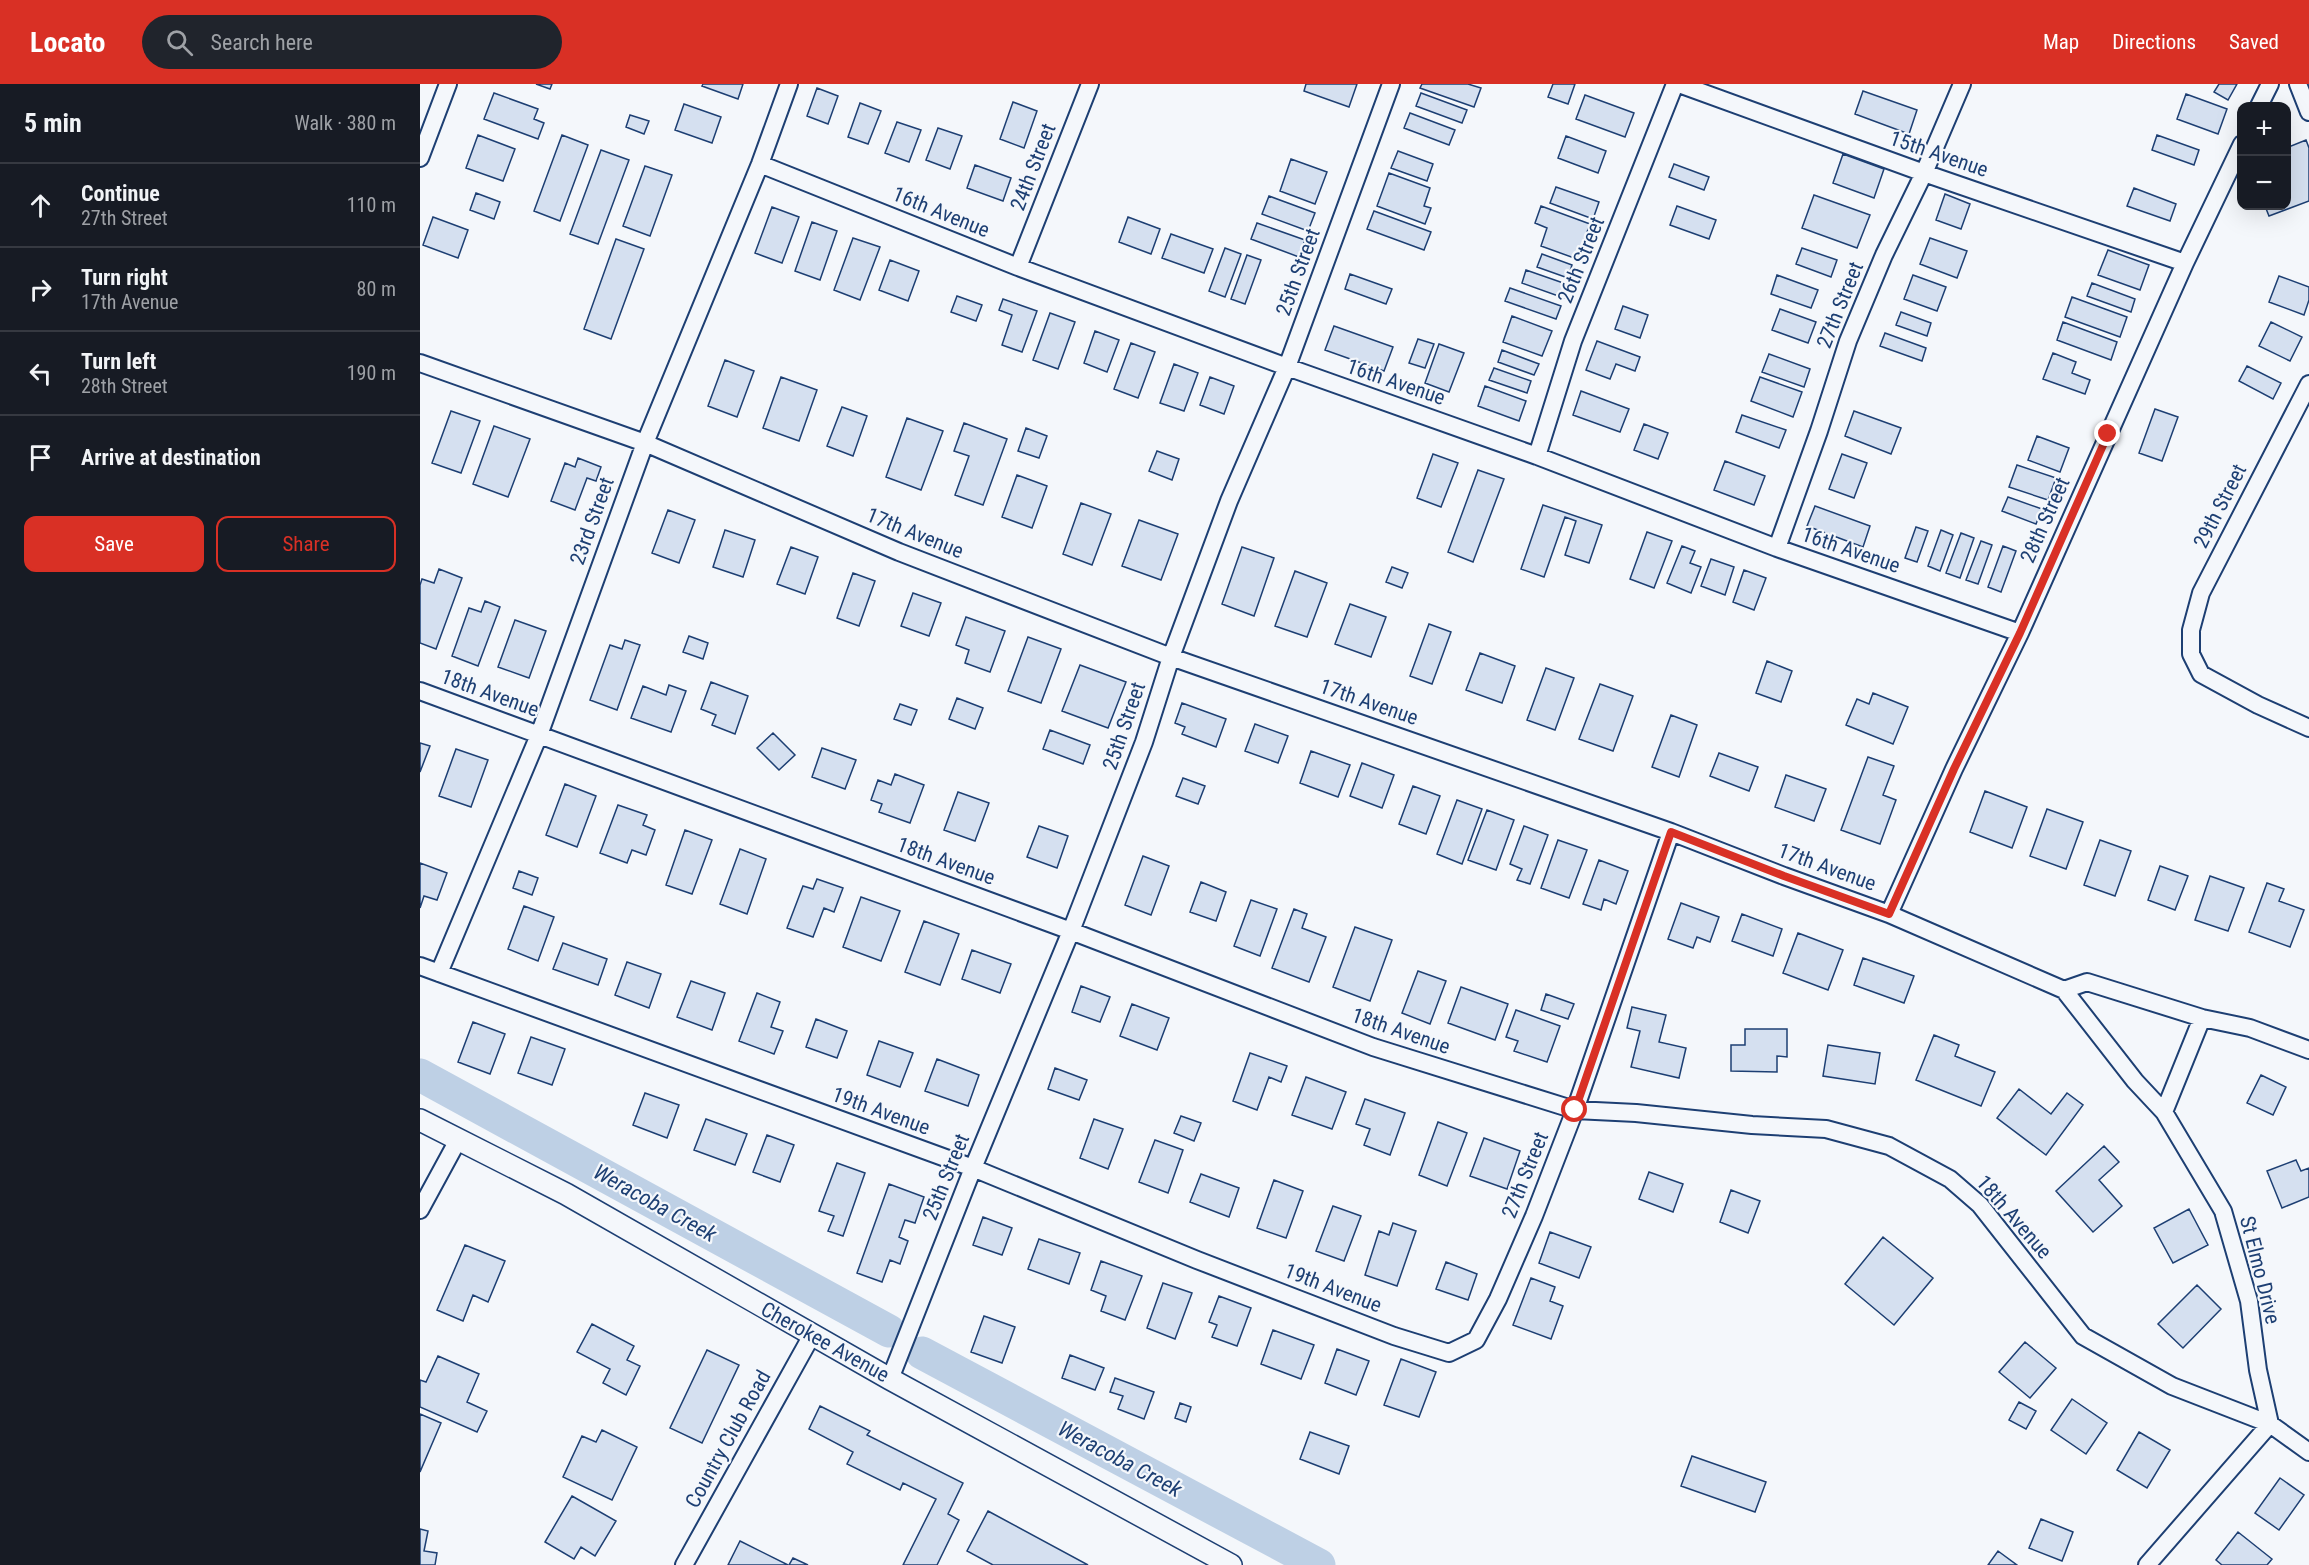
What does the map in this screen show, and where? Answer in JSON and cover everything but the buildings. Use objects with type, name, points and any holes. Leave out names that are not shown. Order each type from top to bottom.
[{"type":"street","points":[[420,158],[448,84]]},
{"type":"street","name":"23rd Street","points":[[439,973],[539,735],[645,443],[760,164],[789,84]]},
{"type":"street","name":"24th Street","points":[[1018,267],[1090,84]]},
{"type":"street","name":"25th Street","points":[[890,1379],[1071,931],[1144,742],[1171,657],[1229,501],[1287,367],[1391,84]]},
{"type":"street","name":"15th Avenue","points":[[1677,84],[1924,173],[2185,262]]},
{"type":"street","name":"26th Street","points":[[1537,456],[1573,341],[1677,84]]},
{"type":"street","name":"27th Street","points":[[1777,548],[1820,431],[1848,342],[1884,255],[1924,173],[1962,84]]},
{"type":"street","points":[[2261,102],[2270,84]]},
{"type":"street","points":[[2298,84],[2309,112]]},
{"type":"street","name":"28th Street","points":[[1889,914],[1954,769],[2020,633],[2185,262],[2237,152]]},
{"type":"street","name":"16th Avenue","points":[[760,164],[1018,267],[1287,367],[1537,456],[1777,548],[2020,633]]},
{"type":"street","name":"17th Avenue","points":[[420,363],[645,443],[899,552],[1171,657],[1671,832],[1889,914],[2064,990]]},
{"type":"street","name":"29th Street","points":[[2309,384],[2201,593],[2191,630],[2191,654],[2201,675],[2258,705],[2309,728]]},
{"type":"street","name":"18th Avenue","points":[[420,691],[1071,931],[1373,1047],[1575,1110],[1826,1129],[1889,1146],[1950,1179],[1980,1205],[2083,1336],[2172,1386],[2270,1424],[2309,1452]]},
{"type":"street","name":"27th Street","points":[[1423,1345],[1449,1353],[1476,1340],[1498,1299],[1534,1216],[1575,1110],[1671,832]]},
{"type":"street","name":"19th Avenue","points":[[420,966],[974,1168],[1197,1260],[1423,1345]]},
{"type":"street","points":[[2064,990],[2087,982],[2202,1018],[2250,1028],[2309,1050]]},
{"type":"street","name":"St Elmo Drive","points":[[2064,990],[2135,1081],[2164,1112],[2223,1211],[2249,1301],[2258,1370],[2270,1424]]},
{"type":"street","points":[[2164,1112],[2202,1018]]},
{"type":"street","name":"Cherokee Avenue","points":[[420,1120],[566,1194],[890,1379],[1231,1565]]},
{"type":"street","points":[[420,1210],[458,1140]]},
{"type":"street","name":"Country Club Road","points":[[684,1565],[812,1335]]},
{"type":"street","points":[[2147,1565],[2270,1424]]},
{"type":"waterway","name":"Weracoba Creek","points":[[420,1075],[889,1331]]},
{"type":"waterway","name":"Weracoba Creek","points":[[922,1353],[1319,1565]]},
{"type":"route","points":[[1575,1110],[1671,832],[1889,914],[1954,769],[2020,633],[2108,434]]}]
